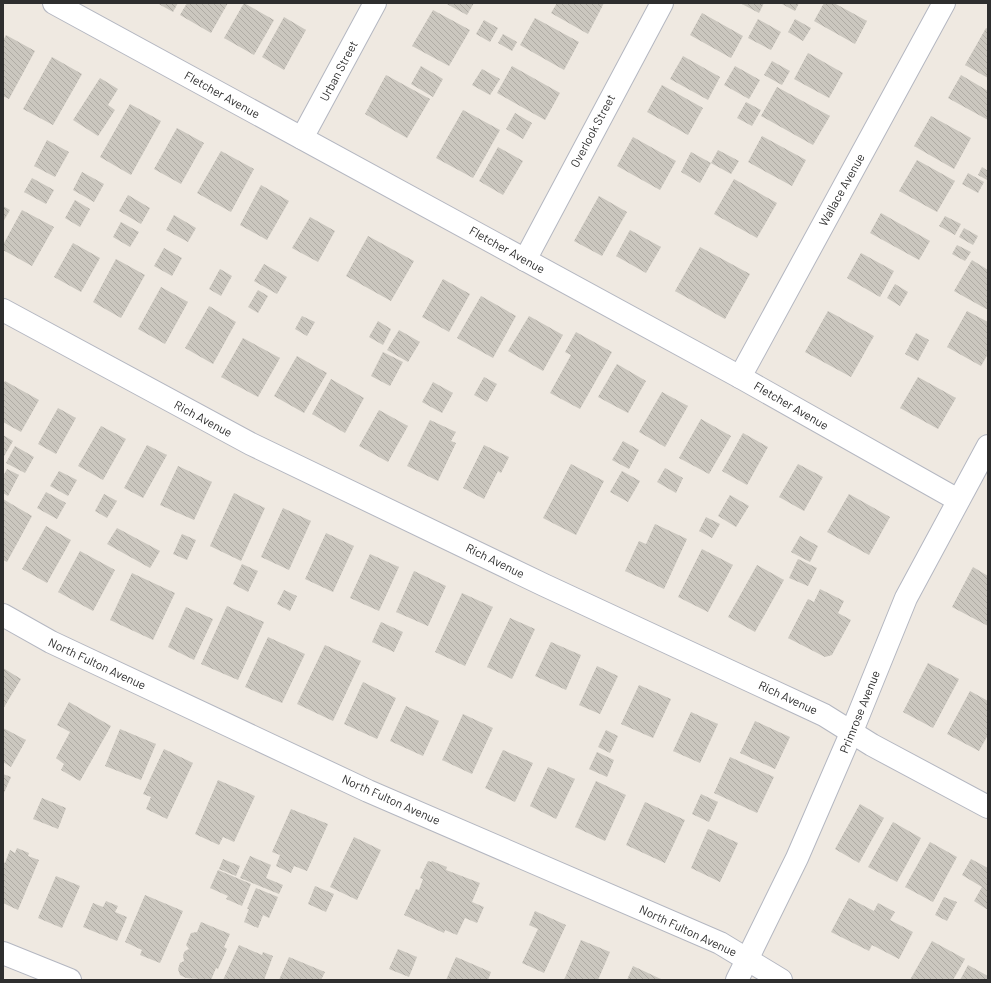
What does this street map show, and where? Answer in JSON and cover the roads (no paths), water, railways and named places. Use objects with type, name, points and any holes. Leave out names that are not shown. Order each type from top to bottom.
[{"type":"street","name":"Fletcher Avenue","points":[[54,3],[86,10],[302,138],[740,377],[958,500]]},
{"type":"street","name":"Urban Street","points":[[302,138],[375,3]]},
{"type":"street","name":"Overlook Street","points":[[525,260],[662,3]]},
{"type":"street","name":"Wallace Avenue","points":[[740,377],[944,3]]},
{"type":"street","name":"Rich Avenue","points":[[3,310],[251,444],[537,581],[824,715],[852,731],[872,745],[988,807]]},
{"type":"street","name":"Primrose Avenue","points":[[738,980],[797,858],[852,731],[906,598],[988,446]]},
{"type":"street","name":"North Fulton Avenue","points":[[3,615],[51,642],[368,791],[720,943],[781,980]]},
{"type":"street","points":[[3,953],[70,980]]}]
